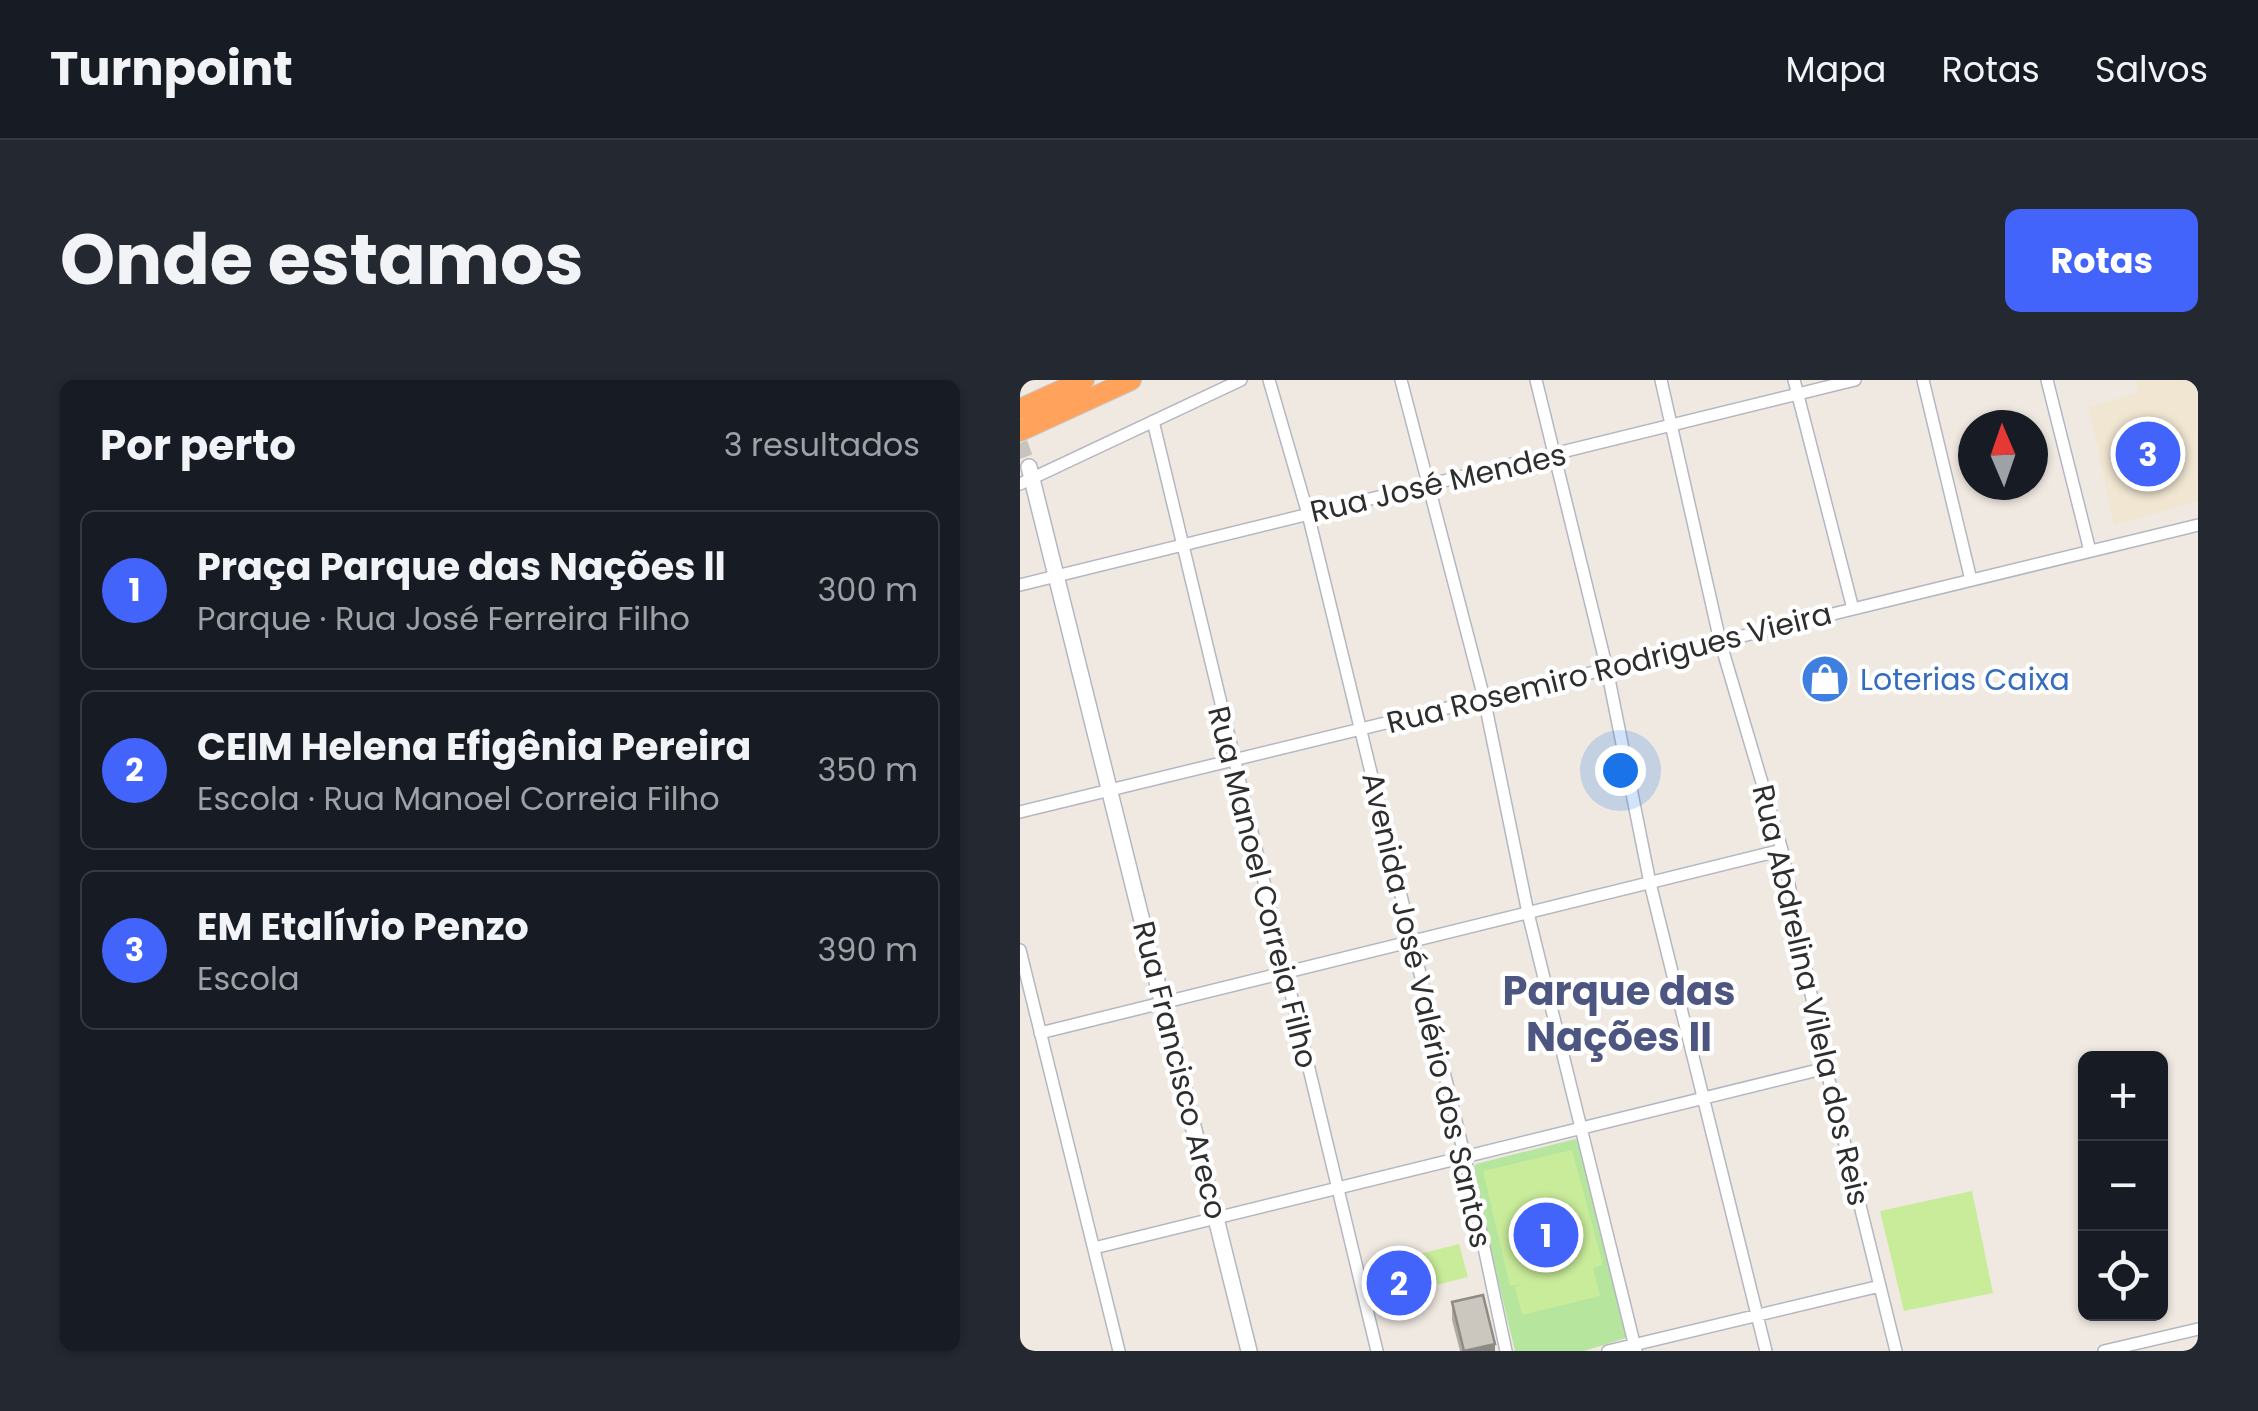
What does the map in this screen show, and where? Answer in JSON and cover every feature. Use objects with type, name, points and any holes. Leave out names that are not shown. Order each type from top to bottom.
[{"type":"highway","points":[[1020,409],[1084,380]]},
{"type":"highway","points":[[1020,431],[1132,380]]},
{"type":"street","points":[[1028,476],[1241,380]]},
{"type":"street","name":"Avenida José Valério dos Santos","points":[[1269,380],[1308,514],[1465,1158],[1506,1351]]},
{"type":"street","points":[[1400,380],[1431,484],[1484,698],[1528,912],[1636,1348]]},
{"type":"street","points":[[1536,380],[1606,669],[1650,883],[1766,1351]]},
{"type":"street","name":"Rua Abdrelina Vilela dos Reis","points":[[1661,380],[1720,641],[1782,850],[1826,1068],[1896,1351]]},
{"type":"street","points":[[1794,380],[1852,609]]},
{"type":"street","name":"Rua José Mendes","points":[[1020,584],[1855,380]]},
{"type":"street","points":[[1923,380],[1971,580]]},
{"type":"street","points":[[2047,380],[2090,551]]},
{"type":"street","name":"Rua Manoel Correia Filho","points":[[1153,421],[1180,546],[1377,1351]]},
{"type":"street","name":"Rua Francisco Areco","points":[[1028,476],[1058,575],[1249,1351]]},
{"type":"street","name":"Rua Rosemiro Rodrigues Vieira","points":[[1020,812],[2198,524]]},
{"type":"street","points":[[1040,1033],[1782,850]]},
{"type":"street","points":[[1020,950],[1119,1351]]},
{"type":"street","points":[[1094,1248],[1826,1068]]},
{"type":"street","points":[[1608,1351],[1636,1348],[1880,1286]]},
{"type":"street","points":[[2104,1351],[2198,1329]]},
{"type":"shaded area","points":[[2135,380],[2198,380],[2198,501],[2114,525],[2089,407],[2138,393]]},
{"type":"green space","points":[[1579,1141],[1626,1338],[1584,1351],[1515,1351],[1472,1171],[1476,1164]]},
{"type":"green space","points":[[1572,1150],[1603,1265],[1593,1268],[1600,1296],[1522,1315],[1515,1287],[1521,1284],[1510,1286],[1483,1171]]},
{"type":"green space","points":[[1972,1191],[1993,1293],[1904,1311],[1880,1211]]},
{"type":"green space","points":[[1459,1244],[1468,1277],[1417,1290],[1408,1257]]},
{"type":"building","points":[[1483,1295],[1495,1344],[1464,1351],[1452,1302]]},
{"type":"tunnel","points":[[1020,443],[1029,467]]},
{"type":"place","name":"EM Etalívio Penzo","points":[[2148,454]]},
{"type":"place","name":"Loterias Caixa","points":[[1825,679]]},
{"type":"place","name":"Praça Parque das Nações ll","points":[[1546,1235]]},
{"type":"place","name":"CEIM Helena Efigênia Pereira","points":[[1399,1283]]},
{"type":"district","name":"Parque das Nações II","points":[[1619,1014]]}]
